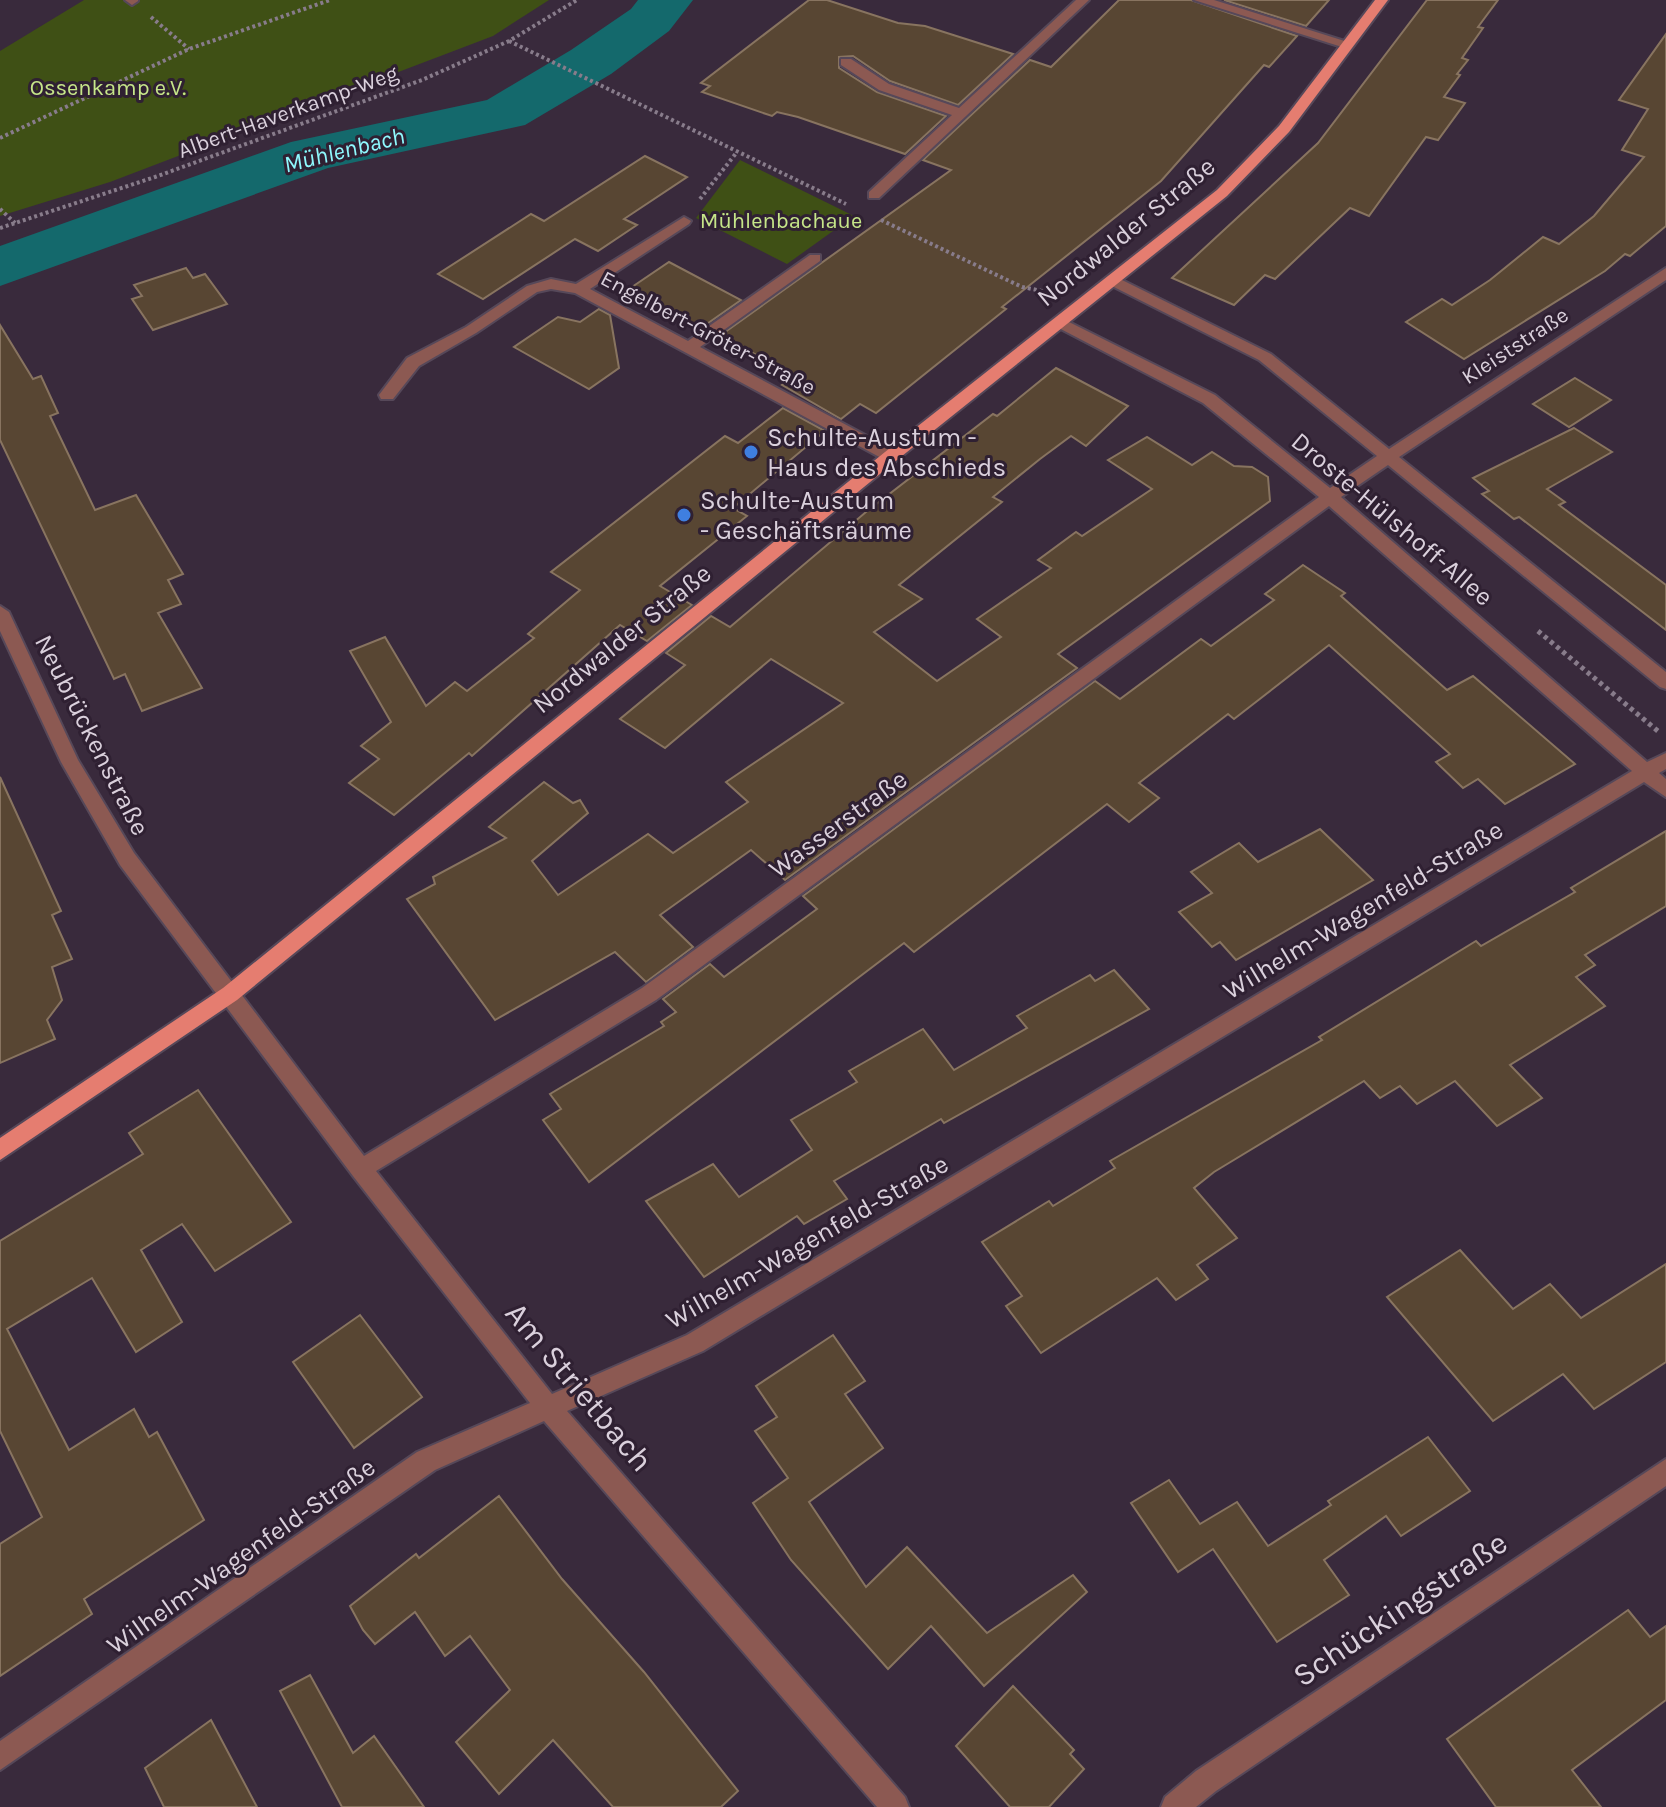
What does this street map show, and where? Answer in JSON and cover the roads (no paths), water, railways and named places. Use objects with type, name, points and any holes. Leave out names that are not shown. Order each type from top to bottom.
[{"type":"main road","name":"Nordwalder Straße","points":[[0,1150],[230,994],[891,456],[1222,193],[1284,129],[1382,0]]},
{"type":"street","points":[[874,195],[1083,0]]},
{"type":"street","points":[[1200,0],[1347,44]]},
{"type":"street","points":[[846,62],[884,87],[963,114]]},
{"type":"street","points":[[579,289],[684,221]]},
{"type":"street","points":[[689,348],[815,258]]},
{"type":"street","name":"Kleiststraße","points":[[1330,497],[1666,273]]},
{"type":"street","name":"Droste-Hülshoff-Allee","points":[[1113,281],[1265,357],[1666,682]]},
{"type":"street","name":"Engelbert-Gröter-Straße","points":[[387,395],[413,362],[471,330],[532,289],[551,284],[579,289],[891,456]]},
{"type":"street","name":"Droste-Hülshoff-Allee","points":[[1060,323],[1209,399],[1330,497],[1666,790]]},
{"type":"street","name":"Wasserstraße","points":[[361,1169],[649,994],[1330,497]]},
{"type":"street","name":"Neubrückenstraße","points":[[0,612],[70,762],[127,859],[230,994]]},
{"type":"street","name":"Wilhelm-Wagenfeld-Straße","points":[[0,1757],[426,1461],[695,1343],[1666,760]]},
{"type":"street","name":"Am Strietbach","points":[[230,994],[361,1169],[549,1409],[895,1807]]},
{"type":"street","name":"Schückingstraße","points":[[1175,1807],[1219,1772],[1666,1471]]},
{"type":"waterway","name":"Mühlenbach","points":[[0,267],[312,154],[505,113],[591,62],[650,20],[666,0]]},
{"type":"place","name":"Schulte-Austum - Haus des Abschieds","points":[[751,452]]},
{"type":"place","name":"Schulte-Austum - Geschäftsräume","points":[[684,515]]},
{"type":"park label","name":"Ossenkamp e.V.","points":[[108,88]]},
{"type":"park label","name":"Mühlenbachaue","points":[[781,221]]}]
